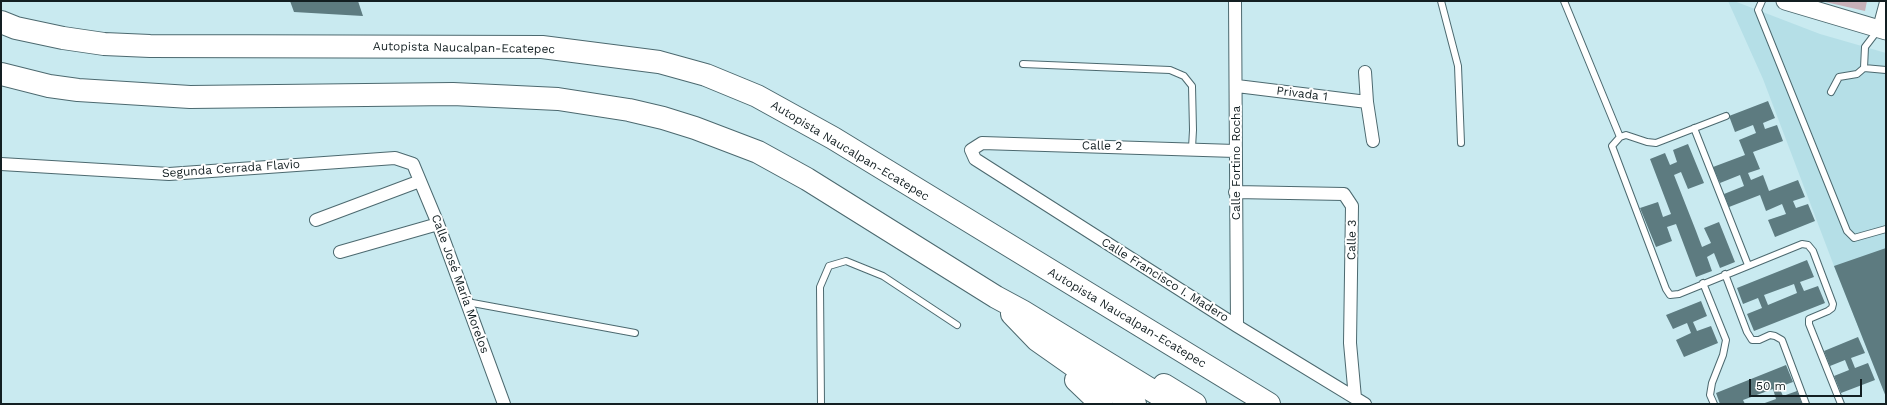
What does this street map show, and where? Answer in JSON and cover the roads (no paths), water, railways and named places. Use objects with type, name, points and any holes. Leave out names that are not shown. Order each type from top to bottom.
[{"type":"highway","name":"Autopista Naucalpan-Ecatepec","points":[[1,22],[16,28],[63,38],[104,44],[150,46],[542,47],[659,62],[706,75],[757,96],[833,138],[1269,404]]},
{"type":"highway","points":[[1,74],[56,87],[127,94],[190,97],[454,94],[558,99],[629,110],[695,128],[758,152],[807,179],[996,297],[1022,311],[1174,404]]},
{"type":"highway","points":[[996,297],[1101,404]]},
{"type":"highway","points":[[996,297],[1026,323],[1154,404]]},
{"type":"highway","points":[[996,297],[1029,306],[1195,404]]},
{"type":"highway","points":[[1037,340],[1074,366],[1135,404]]},
{"type":"highway","points":[[1076,380],[1113,404]]},
{"type":"main road","points":[[1785,1],[1882,30]]},
{"type":"street","name":"Calle Fortino Rocha","points":[[1235,1],[1237,86],[1235,151],[1237,326]]},
{"type":"street","points":[[1882,30],[1886,2]]},
{"type":"street","points":[[1365,72],[1367,102],[1373,141]]},
{"type":"street","name":"Privada 1","points":[[1237,86],[1367,102]]},
{"type":"street","name":"Calle 2","points":[[971,150],[982,143],[1192,148],[1235,151]]},
{"type":"street","name":"Calle Francisco I. Madero","points":[[971,150],[975,159],[1237,326],[1360,401]]},
{"type":"street","name":"Segunda Cerrada Flavio","points":[[1,164],[169,174],[395,158],[413,164]]},
{"type":"street","name":"Calle José María Morelos","points":[[413,164],[438,224],[504,404]]},
{"type":"street","points":[[316,220],[420,181]]},
{"type":"street","name":"Calle 3","points":[[1235,192],[1344,194],[1352,206],[1350,343],[1360,401]]},
{"type":"street","points":[[340,252],[438,224]]},
{"type":"lane","points":[[1441,1],[1458,66],[1461,143]]},
{"type":"lane","points":[[1564,1],[1620,137]]},
{"type":"lane","points":[[1762,1],[1758,10],[1847,231],[1854,238],[1886,229]]},
{"type":"lane","points":[[1864,68],[1865,47],[1882,30]]},
{"type":"lane","points":[[1023,64],[1170,70],[1184,76],[1192,86],[1192,148]]},
{"type":"lane","points":[[1831,92],[1840,77],[1857,74],[1864,68],[1886,70]]},
{"type":"lane","points":[[1726,116],[1656,142],[1647,142],[1626,135],[1620,137],[1612,146],[1666,289],[1670,295],[1678,294],[1802,244],[1808,245],[1813,251],[1833,304],[1832,308],[1828,311],[1809,319],[1809,324],[1841,404]]},
{"type":"lane","points":[[1694,128],[1748,265]]},
{"type":"lane","points":[[821,404],[820,287],[829,266],[846,261],[883,276],[957,325]]},
{"type":"lane","points":[[1725,274],[1747,332],[1752,340],[1759,340],[1770,335],[1776,336],[1782,340],[1806,404]]},
{"type":"lane","points":[[1703,283],[1726,340],[1723,355],[1712,383],[1710,394],[1714,404]]},
{"type":"lane","points":[[466,302],[635,333]]}]
